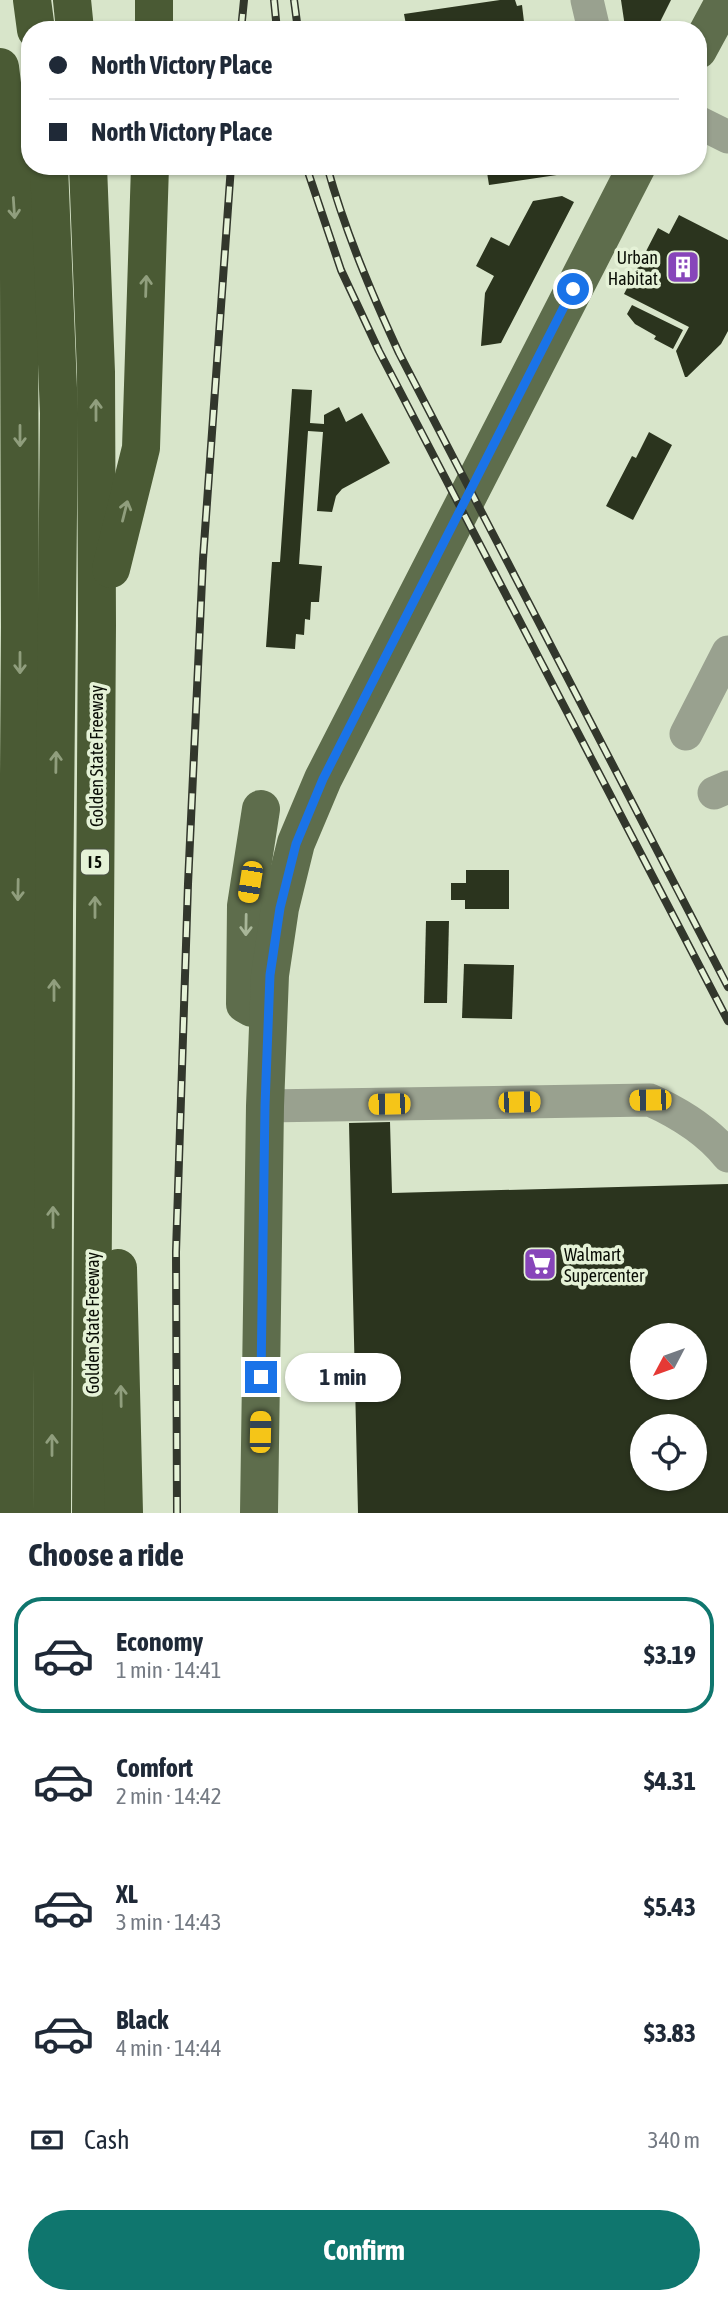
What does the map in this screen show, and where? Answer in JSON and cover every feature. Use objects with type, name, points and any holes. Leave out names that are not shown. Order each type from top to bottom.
[{"type":"highway","points":[[33,0],[35,21]]},
{"type":"highway","points":[[72,0],[74,21]]},
{"type":"highway","points":[[154,0],[154,21]]},
{"type":"highway","points":[[0,67],[12,167],[19,290],[20,627],[14,1513]]},
{"type":"highway","points":[[49,175],[59,413],[52,1513]]},
{"type":"highway","name":"Golden State Freeway","points":[[88,175],[96,372],[97,625],[91,1513]]},
{"type":"highway","points":[[97,625],[141,448],[150,175]]},
{"type":"highway","points":[[93,1098],[115,1169],[124,1513]]},
{"type":"main road","points":[[707,33],[725,0]]},
{"type":"main road","points":[[259,1513],[265,1106],[270,975],[280,908],[296,844],[323,779],[632,175]]},
{"type":"main road","points":[[261,809],[246,906],[245,1004],[269,1018]]},
{"type":"street","points":[[587,0],[592,21]]},
{"type":"street","points":[[707,126],[728,137]]},
{"type":"street","points":[[686,734],[728,652]]},
{"type":"street","points":[[265,1106],[650,1100],[706,1134],[728,1156]]},
{"type":"building","points":[[515,0],[517,6],[522,5],[524,21],[405,21],[404,14]]},
{"type":"building","points":[[621,0],[671,0],[660,21],[624,21]]},
{"type":"building","points":[[487,175],[556,175],[489,185]]},
{"type":"building","points":[[562,196],[574,202],[501,343],[481,346],[485,293],[494,276],[476,266],[491,237],[509,246],[533,201]]},
{"type":"building","name":"Urban Habitat","points":[[679,215],[728,240],[728,331],[721,344],[687,377],[676,351],[689,327],[624,294],[658,228],[669,234]]},
{"type":"building","points":[[632,305],[683,330],[673,349],[635,324],[627,314]]},
{"type":"building","points":[[292,389],[312,390],[310,423],[324,424],[324,415],[339,407],[346,422],[362,413],[390,463],[342,489],[336,496],[332,512],[317,511],[323,432],[308,431],[299,564],[322,566],[319,602],[311,602],[310,620],[305,619],[304,635],[296,634],[295,649],[266,647],[272,562],[280,562]]},
{"type":"building","points":[[649,432],[672,445],[633,520],[606,506],[632,456],[636,458]]},
{"type":"building","points":[[466,870],[509,870],[509,909],[465,909],[465,900],[451,900],[451,883],[466,883]]},
{"type":"building","points":[[426,921],[449,921],[447,1003],[424,1003]]},
{"type":"building","points":[[464,964],[514,965],[512,1019],[462,1018]]},
{"type":"building","name":"Walmart Supercenter","points":[[390,1122],[392,1193],[728,1184],[728,1513],[358,1513],[349,1123]]},
{"type":"railway","points":[[242,21],[244,0]]},
{"type":"railway","points":[[274,0],[276,21]]},
{"type":"railway","points":[[294,0],[297,21]]},
{"type":"railway","points":[[177,1513],[176,1252],[188,884],[203,559],[230,175]]},
{"type":"railway","points":[[309,175],[341,270],[379,351],[728,1021]]},
{"type":"railway","points":[[330,175],[359,261],[399,353],[728,987]]},
{"type":"place","name":"Urban Habitat","points":[[683,267]]},
{"type":"place","name":"Walmart Supercenter","points":[[540,1264]]},
{"type":"route","points":[[261,1377],[270,975],[280,908],[296,844],[323,779],[573,289]]}]
